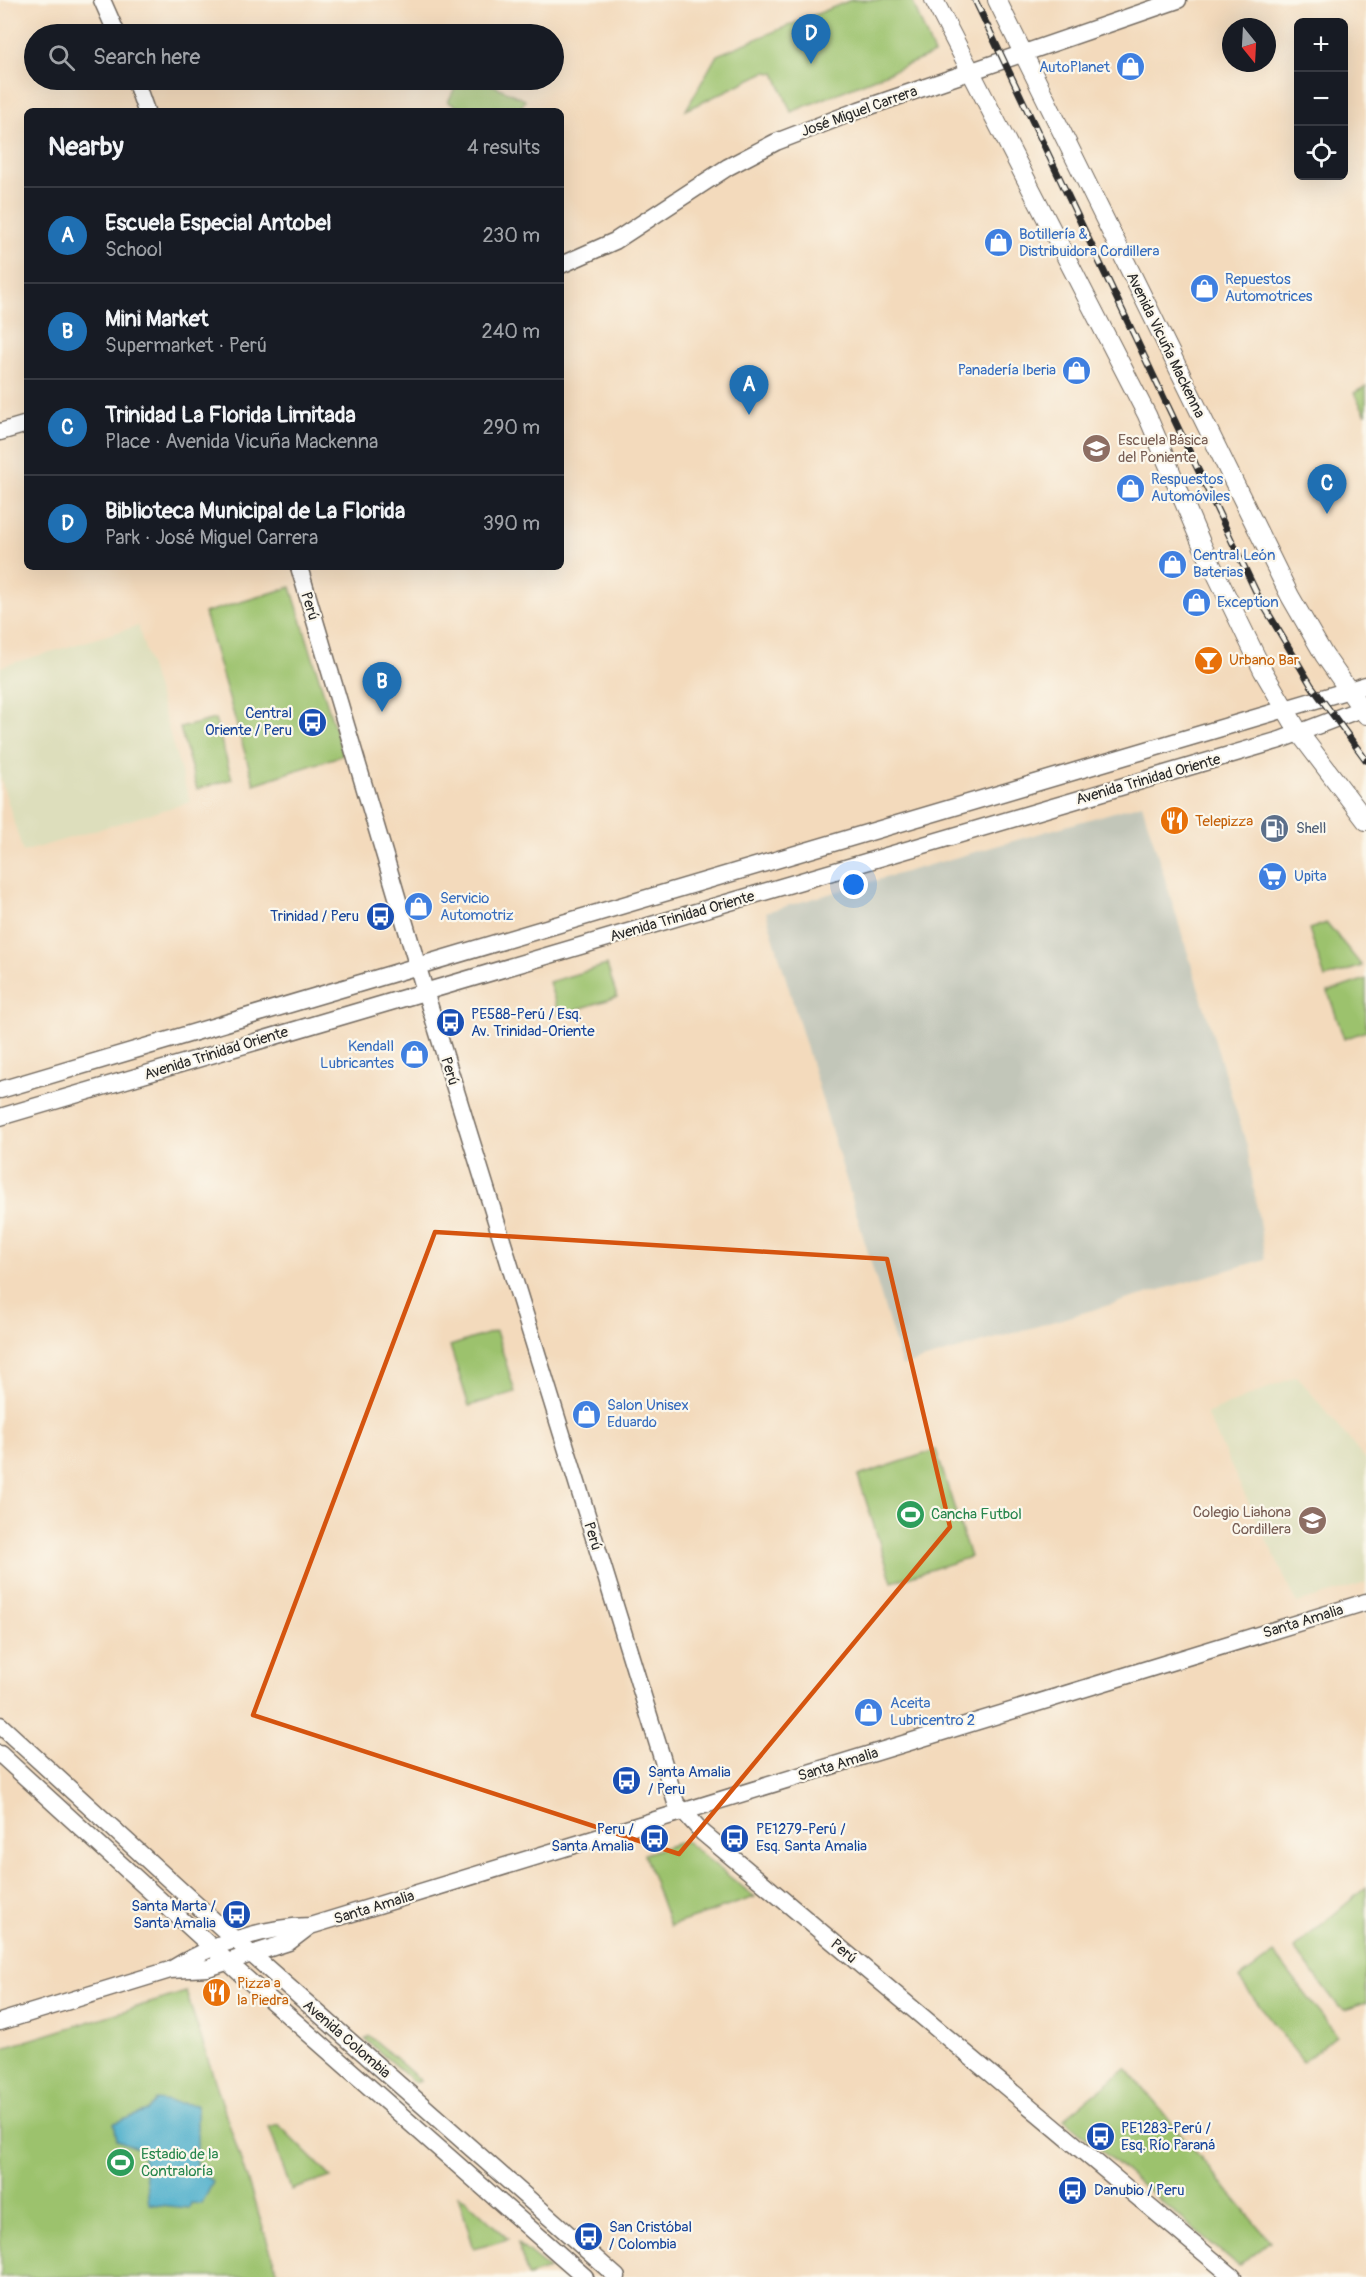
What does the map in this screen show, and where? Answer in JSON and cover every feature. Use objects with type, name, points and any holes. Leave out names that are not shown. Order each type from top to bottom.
[{"type":"main road","points":[[102,0],[113,24]]},
{"type":"main road","points":[[934,0],[1147,415],[1209,561],[1285,710],[1300,734],[1366,821]]},
{"type":"main road","name":"Avenida Vicuña Mackenna","points":[[997,0],[1290,596],[1324,655],[1348,691],[1365,710]]},
{"type":"main road","name":"José Miguel Carrera","points":[[564,264],[615,241],[728,167],[776,142],[840,117],[1178,0]]},
{"type":"main road","points":[[139,90],[145,108]]},
{"type":"main road","points":[[0,432],[24,425]]},
{"type":"main road","name":"Perú","points":[[300,570],[425,991],[671,1791],[682,1812],[702,1832],[1233,2277]]},
{"type":"main road","name":"Avenida Trinidad Oriente","points":[[0,1090],[1366,685]]},
{"type":"main road","name":"Avenida Trinidad Oriente","points":[[0,1117],[1300,734],[1365,710]]},
{"type":"main road","name":"Santa Amalia","points":[[170,1970],[194,1955],[284,1926],[310,1926],[1366,1602]]},
{"type":"main road","name":"Avenida Colombia","points":[[0,1725],[236,1941],[617,2277]]},
{"type":"main road","name":"Avenida Colombia","points":[[0,1754],[213,1949],[585,2277]]},
{"type":"main road","name":"Santa Amalia","points":[[0,2022],[170,1970],[207,1968],[228,1962],[289,1942],[310,1926]]},
{"type":"highlighted area","points":[[435,1232],[887,1259],[950,1527],[679,1854],[253,1715]]},
{"type":"shaded area","points":[[138,626],[190,802],[23,852],[0,776],[0,667]]},
{"type":"shaded area","points":[[1142,804],[1247,1146],[1265,1259],[902,1366],[766,912]]},
{"type":"shaded area","name":"Colegio Liahona Cordillera","points":[[1297,1376],[1366,1460],[1366,1583],[1297,1603],[1206,1414]]},
{"type":"green space","points":[[851,0],[912,0],[934,54],[791,112],[775,73],[765,72],[686,110],[717,55]]},
{"type":"green space","points":[[454,90],[504,90],[525,100],[521,108],[460,108],[448,102]]},
{"type":"green space","points":[[1366,386],[1366,415],[1354,393]]},
{"type":"green space","points":[[291,587],[343,755],[254,784],[204,613]]},
{"type":"green space","points":[[215,719],[232,779],[197,789],[180,728]]},
{"type":"green space","points":[[1327,923],[1362,966],[1325,978],[1309,929]]},
{"type":"green space","points":[[607,965],[617,997],[559,1015],[549,982]]},
{"type":"green space","points":[[1366,979],[1366,1031],[1344,1039],[1328,992]]},
{"type":"green space","points":[[496,1331],[515,1392],[469,1406],[450,1346]]},
{"type":"green space","points":[[936,1450],[970,1557],[892,1582],[858,1476]]},
{"type":"green space","points":[[685,1841],[755,1897],[670,1926],[644,1854]]},
{"type":"green space","points":[[1366,1887],[1366,2003],[1345,2010],[1339,2007],[1294,1948]]},
{"type":"green space","points":[[1274,1953],[1337,2035],[1303,2062],[1239,1979]]},
{"type":"green space","name":"Estadio de la Contraloría","points":[[186,1992],[279,2277],[0,2277],[0,2049]]},
{"type":"green space","points":[[370,2036],[421,2081],[415,2083],[365,2039]]},
{"type":"green space","points":[[1126,2068],[1270,2241],[1238,2266],[1064,2119]]},
{"type":"green space","points":[[278,2124],[331,2177],[291,2190],[269,2127]]},
{"type":"green space","points":[[458,2195],[465,2199],[508,2239],[474,2249]]},
{"type":"green space","points":[[518,2244],[549,2269],[528,2276]]},
{"type":"water","points":[[156,2100],[197,2105],[197,2169],[213,2182],[202,2204],[191,2203],[189,2208],[149,2204],[142,2150],[117,2140],[114,2123],[147,2111]]},
{"type":"railway","points":[[975,0],[1258,596],[1311,685],[1366,760]]},
{"type":"place","name":"Biblioteca Municipal de La Florida","points":[[811,64]]},
{"type":"place","name":"AutoPlanet","points":[[1131,67]]},
{"type":"place","name":"Botillería & Distribuidora Cordillera","points":[[998,243]]},
{"type":"place","name":"Repuestos Automotrices","points":[[1204,288]]},
{"type":"place","name":"Panadería Iberia","points":[[1077,370]]},
{"type":"place","name":"Escuela Especial Antobel","points":[[749,415]]},
{"type":"place","name":"Escuela Básica del Poniente","points":[[1097,449]]},
{"type":"place","name":"Respuestos Automóviles","points":[[1130,488]]},
{"type":"place","name":"Trinidad La Florida Limitada","points":[[1327,514]]},
{"type":"place","name":"Central León Baterias","points":[[1172,564]]},
{"type":"place","name":"Exception","points":[[1196,602]]},
{"type":"place","name":"Urbano Bar","points":[[1208,660]]},
{"type":"place","name":"Mini Market","points":[[382,712]]},
{"type":"place","name":"Central Oriente / Peru","points":[[313,722]]},
{"type":"place","name":"Telepizza","points":[[1174,821]]},
{"type":"place","name":"Shell","points":[[1275,828]]},
{"type":"place","name":"Upita","points":[[1273,876]]},
{"type":"place","name":"Servicio Automotriz","points":[[419,907]]},
{"type":"place","name":"Trinidad / Peru","points":[[380,916]]},
{"type":"place","name":"PE588-Perú / Esq. Av. Trinidad-Oriente","points":[[450,1023]]},
{"type":"place","name":"Kendall Lubricantes","points":[[415,1055]]},
{"type":"place","name":"Salon Unisex Eduardo","points":[[586,1414]]},
{"type":"place","name":"Cancha Futbol","points":[[910,1514]]},
{"type":"place","name":"Colegio Liahona Cordillera","points":[[1312,1521]]},
{"type":"place","name":"Aceita Lubricentro 2","points":[[869,1712]]},
{"type":"place","name":"Santa Amalia / Peru","points":[[627,1781]]},
{"type":"place","name":"Peru / Santa Amalia","points":[[655,1838]]},
{"type":"place","name":"PE1279-Perú / Esq. Santa Amalia","points":[[735,1838]]},
{"type":"place","name":"Santa Marta / Santa Amalia","points":[[237,1915]]},
{"type":"place","name":"Pizza a la Piedra","points":[[216,1992]]},
{"type":"place","name":"PE1283-Perú / Esq. Río Paraná","points":[[1100,2137]]},
{"type":"place","name":"Estadio de la Contraloría","points":[[120,2163]]},
{"type":"place","name":"Danubio / Peru","points":[[1073,2190]]},
{"type":"place","name":"San Cristóbal / Colombia","points":[[588,2236]]}]
